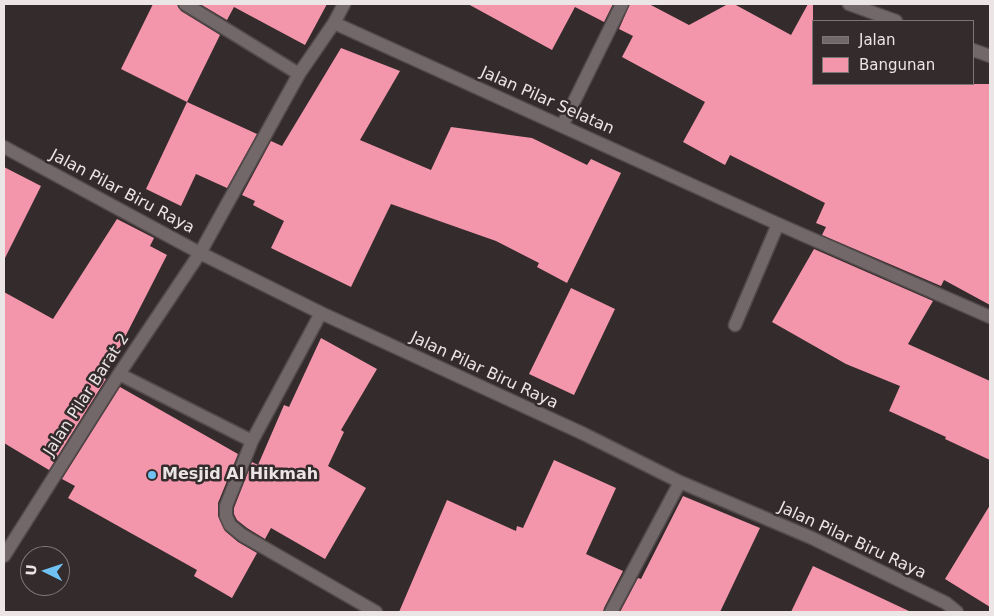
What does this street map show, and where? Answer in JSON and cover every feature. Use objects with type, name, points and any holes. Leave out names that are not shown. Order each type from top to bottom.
[{"type":"street","points":[[185,4],[299,74]]},
{"type":"street","points":[[200,253],[299,74],[334,23],[344,4]]},
{"type":"street","points":[[562,126],[622,4]]},
{"type":"street","points":[[848,4],[893,20]]},
{"type":"street","name":"Jalan Pilar Selatan","points":[[334,23],[778,224],[990,317]]},
{"type":"street","points":[[974,50],[990,56]]},
{"type":"street","name":"Jalan Pilar Biru Raya","points":[[4,147],[200,253],[321,313],[575,430],[680,482],[812,538],[946,603],[957,612]]},
{"type":"street","points":[[735,325],[778,224]]},
{"type":"street","name":"Jalan Pilar Barat 2","points":[[4,556],[119,374],[200,253]]},
{"type":"street","points":[[321,313],[252,441],[226,506],[226,516],[230,525],[242,535],[376,612]]},
{"type":"street","points":[[119,374],[252,441]]},
{"type":"street","points":[[612,612],[680,482]]},
{"type":"building","points":[[153,4],[177,4],[181,11],[220,35],[187,102],[121,69]]},
{"type":"building","points":[[200,4],[327,4],[305,45],[234,7],[227,20]]},
{"type":"building","points":[[468,4],[613,4],[604,22],[575,7],[552,50]]},
{"type":"building","points":[[630,4],[649,4],[689,25],[728,4],[734,4],[791,35],[808,4],[813,4],[812,85],[990,84],[990,305],[944,280],[941,286],[822,235],[826,227],[816,223],[825,203],[730,155],[725,165],[683,142],[705,102],[622,57],[633,36],[619,29]]},
{"type":"building","points":[[341,48],[400,71],[360,140],[431,170],[451,127],[532,138],[587,165],[591,159],[621,173],[567,283],[537,267],[539,263],[496,241],[391,204],[351,287],[271,248],[284,221],[253,205],[255,201],[242,195],[271,141],[282,146]]},
{"type":"building","points":[[187,102],[257,134],[227,188],[196,174],[181,206],[146,189]]},
{"type":"building","points":[[4,167],[41,186],[4,260]]},
{"type":"building","points":[[117,219],[154,238],[150,246],[167,255],[104,378],[106,379],[49,470],[4,443],[4,292],[53,319]]},
{"type":"building","points":[[814,249],[933,301],[908,344],[990,381],[990,460],[889,411],[900,386],[846,364],[772,322]]},
{"type":"building","points":[[571,288],[615,309],[574,395],[529,374]]},
{"type":"building","points":[[321,338],[377,369],[341,430],[344,432],[328,466],[366,488],[325,559],[271,528],[265,539],[237,520],[234,514],[234,508],[252,462],[258,465],[284,405],[289,407]]},
{"type":"building","name":"Mesjid Al Hikmah","points":[[120,387],[238,454],[218,503],[218,516],[225,531],[238,542],[257,553],[232,598],[194,576],[197,570],[68,498],[75,486],[62,479]]},
{"type":"building","points":[[554,460],[616,488],[586,554],[623,571],[603,612],[399,612],[447,500],[516,531],[517,526],[523,528]]},
{"type":"building","points":[[683,496],[760,528],[720,612],[620,612],[638,578],[641,579]]},
{"type":"building","points":[[990,505],[990,607],[945,579]]},
{"type":"building","points":[[813,566],[911,612],[791,612]]},
{"type":"place","name":"Mesjid Al Hikmah","points":[[152,475]]}]
